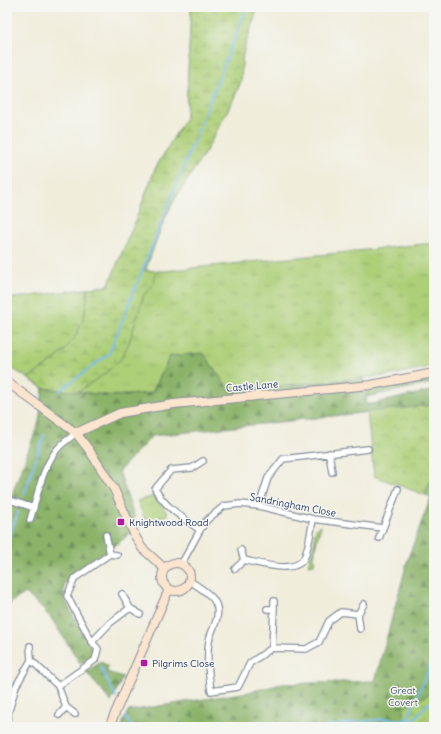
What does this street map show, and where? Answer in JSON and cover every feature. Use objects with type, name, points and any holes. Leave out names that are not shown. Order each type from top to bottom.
[{"type":"street","name":"Castle Lane","points":[[76,434],[120,413],[174,404],[371,385],[434,372]]},
{"type":"street","points":[[7,382],[76,434],[89,450],[114,489],[142,548],[164,568]]},
{"type":"street","points":[[30,520],[44,475],[53,456],[61,446],[76,434]]},
{"type":"street","points":[[259,506],[268,478],[283,459],[368,449]]},
{"type":"street","points":[[330,453],[332,472]]},
{"type":"street","points":[[200,530],[175,512],[160,497],[155,489],[171,470],[192,468],[203,461]]},
{"type":"street","points":[[379,538],[398,489]]},
{"type":"street","points":[[7,499],[34,508]]},
{"type":"street","name":"Sandringham Close","points":[[182,563],[207,520],[224,506],[240,504],[259,506],[313,519],[383,528]]},
{"type":"street","points":[[244,560],[278,566],[294,567],[300,564],[305,558],[313,519]]},
{"type":"street","points":[[106,535],[110,554]]},
{"type":"street","points":[[241,550],[244,560]]},
{"type":"street","points":[[58,686],[95,660],[98,649],[92,642],[67,596],[75,578],[110,554],[117,555]]},
{"type":"street","points":[[235,569],[244,560]]},
{"type":"street","points":[[173,562],[182,563],[189,570],[191,577],[190,582],[184,589],[177,591],[169,589],[164,585],[162,580],[164,568],[173,562]]},
{"type":"street","points":[[190,582],[210,595],[218,606],[217,619],[209,640],[207,667],[211,691],[238,687],[250,663],[272,648],[306,648],[319,642],[329,621],[341,612],[358,614]]},
{"type":"street","points":[[109,727],[169,589]]},
{"type":"street","points":[[122,594],[130,608],[140,614]]},
{"type":"street","points":[[272,648],[274,601]]},
{"type":"street","points":[[360,629],[358,614],[364,604]]},
{"type":"street","points":[[92,642],[110,623],[130,608]]},
{"type":"street","points":[[267,609],[274,610]]},
{"type":"street","points":[[9,727],[8,714],[16,686],[31,660],[30,646]]},
{"type":"street","points":[[31,660],[58,686],[66,707],[75,714]]},
{"type":"street","points":[[59,715],[66,707]]},
{"type":"green space","points":[[191,7],[258,7],[245,46],[242,59],[241,81],[234,98],[207,149],[172,204],[164,220],[145,271],[164,271],[434,243],[434,366],[392,375],[230,391],[170,356],[152,393],[114,396],[43,388],[7,365],[7,299],[108,286],[155,169],[186,117]]},
{"type":"green space","points":[[191,7],[258,7],[242,59],[241,81],[234,98],[207,149],[172,204],[164,220],[145,270],[157,271],[152,286],[144,295],[129,343],[121,359],[106,373],[78,392],[43,388],[28,378],[54,360],[74,339],[83,319],[88,288],[108,286],[155,169],[186,117]]},
{"type":"green space","points":[[203,353],[230,391],[363,378],[365,388],[434,376],[434,383],[366,397],[367,405],[434,390],[434,405],[152,436],[119,471],[138,528],[64,584],[64,599],[93,651],[91,658],[80,663],[51,618],[26,593],[11,602],[7,612],[7,507],[39,422],[43,388],[114,396],[152,393],[170,356]]},
{"type":"green space","points":[[434,405],[434,469],[425,495],[374,476],[367,412]]},
{"type":"green space","name":"Great Covert","points":[[434,469],[434,727],[121,727],[128,711],[249,692],[282,684],[375,681],[409,555],[431,497],[425,495]]},
{"type":"green space","points":[[155,496],[168,514],[158,521],[146,521],[137,501]]},
{"type":"green space","points":[[321,525],[315,548],[314,564],[309,565],[308,564],[315,541],[315,532]]},
{"type":"green space","points":[[101,662],[108,666],[107,672],[123,677],[111,702],[86,672]]},
{"type":"green space","points":[[434,692],[434,723],[428,727],[403,727],[404,709],[408,705]]},
{"type":"waterway","points":[[59,391],[109,354],[247,7]]},
{"type":"waterway","points":[[24,495],[44,435]]},
{"type":"waterway","points":[[7,543],[18,512]]},
{"type":"waterway","points":[[407,720],[434,657]]},
{"type":"waterway","points":[[101,668],[116,697]]},
{"type":"waterway","points":[[323,727],[383,719],[407,720],[415,718],[429,703],[434,703]]},
{"type":"waterway","points":[[126,717],[131,727]]},
{"type":"place","name":"Knightwood Road","points":[[121,522]]},
{"type":"place","name":"Pilgrims Close","points":[[144,663]]}]
